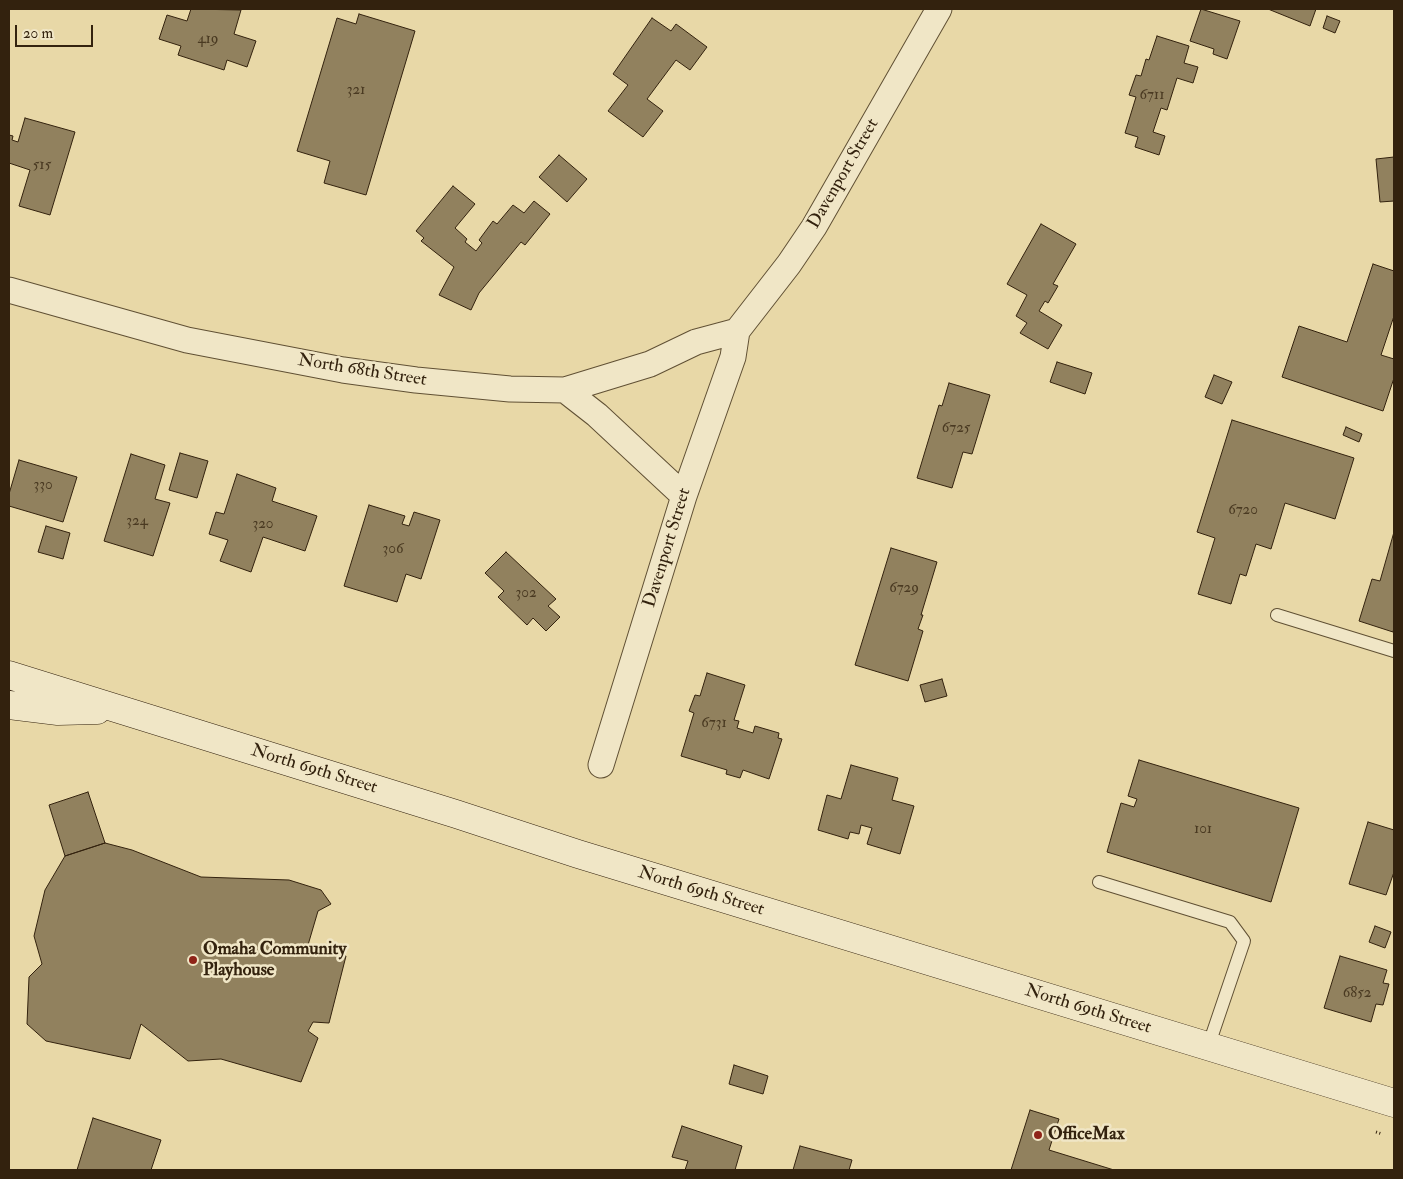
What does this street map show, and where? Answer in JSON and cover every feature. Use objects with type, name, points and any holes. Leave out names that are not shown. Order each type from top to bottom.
[{"type":"street","name":"Davenport Street","points":[[602,765],[684,496],[733,357],[737,331],[789,264],[814,227],[939,9]]},
{"type":"street","name":"North 68th Street","points":[[9,290],[187,340],[343,370],[416,380],[510,389],[565,390]]},
{"type":"street","points":[[565,390],[650,364],[696,342],[737,331]]},
{"type":"street","points":[[565,390],[597,415],[684,496]]},
{"type":"street","name":"North 69th Street","points":[[9,675],[456,814],[578,854],[1394,1103]]},
{"type":"street","points":[[9,705],[58,711],[121,710]]},
{"type":"lane","points":[[1277,615],[1394,651]]},
{"type":"lane","points":[[1099,882],[1230,922],[1244,942],[1208,1047]]},
{"type":"path","points":[[1376,1132],[1382,1134]]},
{"type":"building","points":[[191,9],[241,10],[234,34],[256,41],[247,67],[227,60],[224,70],[178,55],[181,46],[159,39],[167,15],[187,21]]},
{"type":"building","points":[[1201,9],[1240,21],[1227,59],[1213,54],[1214,49],[1190,41]]},
{"type":"building","points":[[1268,9],[1316,9],[1310,26]]},
{"type":"building","points":[[359,14],[415,31],[366,195],[324,183],[330,161],[297,151],[337,18],[356,24]]},
{"type":"building","points":[[1327,16],[1340,21],[1335,33],[1323,28]]},
{"type":"building","points":[[652,18],[671,31],[676,24],[707,47],[690,70],[676,60],[647,99],[663,111],[643,137],[608,111],[628,85],[613,74]]},
{"type":"building","points":[[1157,36],[1189,46],[1184,63],[1198,67],[1193,83],[1177,78],[1167,110],[1161,108],[1153,132],[1165,136],[1159,155],[1135,147],[1138,137],[1125,133],[1136,97],[1129,95],[1136,75],[1141,76],[1146,59],[1149,60]]},
{"type":"building","points":[[25,118],[75,132],[50,215],[19,206],[30,170],[9,163],[9,135],[13,136],[12,140],[18,142]]},
{"type":"building","points":[[559,155],[587,179],[567,202],[539,177]]},
{"type":"building","points":[[1394,157],[1394,201],[1380,202],[1376,159]]},
{"type":"building","points":[[453,186],[475,204],[455,228],[467,239],[465,242],[476,251],[482,243],[479,240],[493,221],[497,224],[513,205],[524,213],[534,201],[550,214],[525,245],[521,242],[479,293],[471,310],[439,295],[454,267],[421,241],[424,238],[416,231]]},
{"type":"building","points":[[1041,224],[1076,244],[1053,284],[1058,286],[1048,303],[1045,301],[1039,311],[1062,325],[1048,349],[1020,333],[1027,323],[1016,316],[1027,295],[1007,284]]},
{"type":"building","points":[[1373,264],[1394,271],[1394,316],[1381,355],[1394,359],[1394,378],[1383,411],[1282,377],[1299,326],[1347,342]]},
{"type":"building","points":[[1057,362],[1092,373],[1085,394],[1050,382]]},
{"type":"building","points":[[1214,375],[1232,382],[1222,404],[1205,397]]},
{"type":"building","points":[[949,383],[990,395],[972,454],[963,452],[952,488],[917,478],[939,405],[942,406]]},
{"type":"building","points":[[1232,420],[1354,458],[1335,519],[1285,503],[1271,549],[1256,544],[1246,576],[1240,574],[1231,604],[1198,594],[1215,538],[1197,532]]},
{"type":"building","points":[[1346,427],[1362,434],[1359,442],[1343,435]]},
{"type":"building","points":[[180,453],[208,461],[197,498],[169,490]]},
{"type":"building","points":[[131,454],[165,465],[155,499],[170,503],[153,556],[104,541]]},
{"type":"building","points":[[19,460],[77,477],[63,522],[9,506],[9,494]]},
{"type":"building","points":[[237,474],[276,488],[272,501],[317,516],[305,551],[263,537],[251,572],[220,561],[228,540],[209,534],[216,512],[224,514]]},
{"type":"building","points":[[369,505],[405,516],[402,524],[409,526],[414,512],[440,520],[421,579],[406,574],[397,602],[344,586]]},
{"type":"building","points":[[46,526],[70,533],[63,559],[38,552]]},
{"type":"building","points":[[1394,532],[1393,632],[1359,621],[1372,579],[1380,581]]},
{"type":"building","points":[[891,548],[937,562],[921,615],[923,615],[918,629],[923,631],[908,681],[855,665]]},
{"type":"building","points":[[506,552],[556,599],[548,606],[560,617],[546,631],[533,618],[527,625],[498,597],[504,591],[485,573]]},
{"type":"building","points":[[707,673],[745,685],[734,720],[739,721],[737,728],[753,733],[755,726],[779,733],[778,738],[782,739],[769,779],[743,770],[740,778],[726,774],[727,770],[681,756],[694,713],[689,711],[695,695],[700,696]]},
{"type":"building","points":[[942,679],[947,696],[925,702],[920,685]]},
{"type":"building","points":[[1139,760],[1299,808],[1271,902],[1107,852],[1121,803],[1134,807],[1137,799],[1128,796]]},
{"type":"building","points":[[851,765],[898,778],[892,800],[914,806],[900,854],[867,844],[872,828],[861,825],[859,834],[850,832],[848,839],[818,830],[827,795],[841,799]]},
{"type":"building","points":[[88,792],[105,843],[65,856],[49,805]]},
{"type":"building","points":[[1368,822],[1394,830],[1394,872],[1386,895],[1349,884]]},
{"type":"building","name":"Omaha Community Playhouse","points":[[105,843],[132,850],[201,877],[289,880],[321,890],[331,904],[318,911],[308,945],[346,956],[329,1023],[313,1022],[308,1031],[318,1038],[301,1082],[221,1059],[188,1061],[141,1024],[130,1059],[46,1041],[27,1024],[29,977],[42,964],[34,936],[45,890],[65,856]]},
{"type":"building","points":[[1375,926],[1391,932],[1385,948],[1369,942]]},
{"type":"building","points":[[1340,956],[1387,970],[1383,983],[1389,984],[1383,1005],[1376,1004],[1371,1022],[1324,1008]]},
{"type":"building","points":[[734,1065],[768,1076],[763,1094],[729,1084]]},
{"type":"building","name":"OfficeMax","points":[[1030,1110],[1059,1119],[1049,1150],[1114,1170],[1011,1170]]},
{"type":"building","points":[[93,1118],[161,1140],[151,1170],[77,1170]]},
{"type":"building","points":[[682,1126],[742,1146],[735,1170],[685,1170],[688,1161],[672,1157]]},
{"type":"building","points":[[800,1146],[852,1160],[849,1170],[793,1170]]},
{"type":"place","name":"Omaha Community Playhouse","points":[[193,960]]},
{"type":"place","name":"OfficeMax","points":[[1038,1135]]}]
